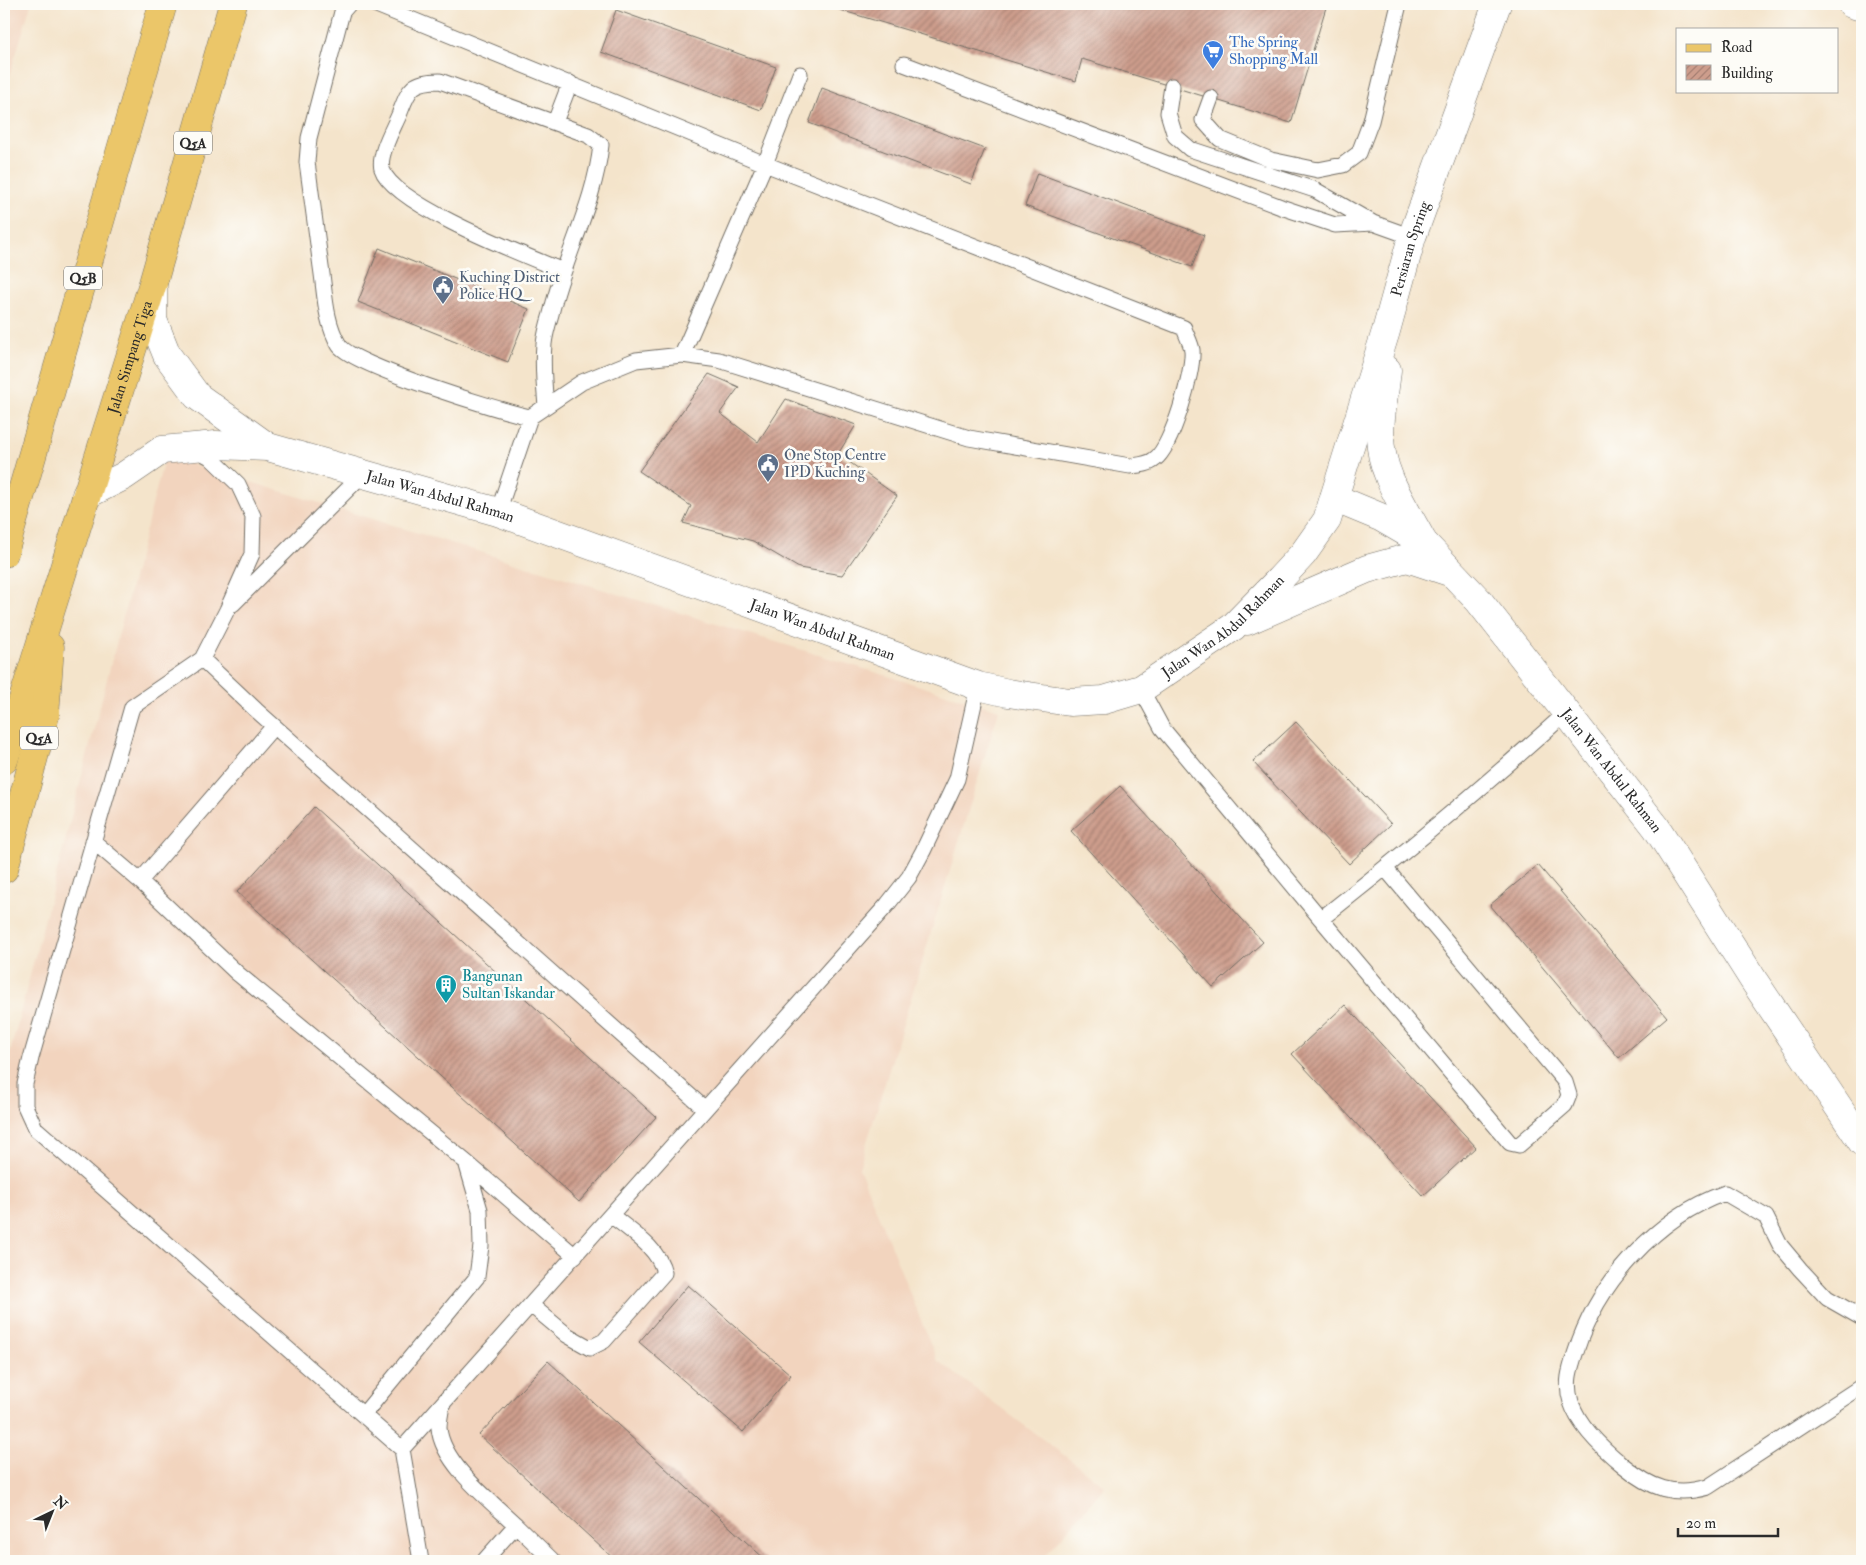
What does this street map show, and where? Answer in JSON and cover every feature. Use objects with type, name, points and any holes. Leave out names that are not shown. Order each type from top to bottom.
[{"type":"main road","name":"Q5B","points":[[4,553],[163,4]]},
{"type":"main road","name":"Jalan Simpang Tiga","points":[[4,760],[153,283],[233,4]]},
{"type":"main road","name":"Q5A","points":[[4,869],[45,716],[53,603]]},
{"type":"street","name":"Persiaran Spring","points":[[1334,498],[1386,331],[1412,236],[1497,4]]},
{"type":"street","points":[[1852,4],[1862,7]]},
{"type":"street","points":[[153,283],[153,320],[167,355],[197,396],[268,447]]},
{"type":"street","points":[[1386,331],[1387,372],[1380,436],[1382,458],[1390,479],[1423,542]]},
{"type":"street","points":[[86,495],[124,476],[162,450],[216,445],[268,447]]},
{"type":"street","name":"Jalan Wan Abdul Rahman","points":[[268,447],[498,512],[978,686],[1070,702],[1104,700],[1141,689],[1233,627],[1280,580],[1302,554],[1327,520],[1334,498],[1380,517],[1423,542],[1455,574],[1479,601],[1656,827],[1754,981],[1862,1142]]},
{"type":"street","points":[[1233,627],[1367,569],[1407,558],[1455,574]]},
{"type":"lane","points":[[349,4],[342,12],[308,138],[307,162],[328,321],[339,347],[369,364],[430,387],[510,413],[530,417]]},
{"type":"lane","points":[[374,4],[766,164],[1184,328],[1192,348],[1192,368],[1174,427],[1157,458],[1145,464],[1130,466],[968,438],[719,360],[682,355],[636,360],[582,382],[530,417],[498,512]]},
{"type":"lane","points":[[1211,98],[1203,120],[1220,139],[1271,160],[1318,170],[1343,164],[1359,153],[1371,121],[1399,4]]},
{"type":"lane","points":[[904,64],[1281,207],[1335,225],[1373,223]]},
{"type":"lane","points":[[682,355],[766,164],[800,74]]},
{"type":"lane","points":[[546,406],[543,369],[544,343],[557,288],[563,271],[586,205],[599,162],[600,145],[588,135],[556,122],[440,81],[424,81],[409,90],[382,157],[382,170],[394,186],[417,203],[462,227],[563,271]]},
{"type":"lane","points":[[556,122],[570,83]]},
{"type":"lane","points":[[1172,86],[1168,113],[1174,136],[1190,149],[1315,190],[1373,223],[1412,236]]},
{"type":"lane","points":[[191,447],[210,457],[238,484],[253,516],[252,554],[227,610],[202,658],[132,706],[31,1058],[25,1084],[24,1106],[35,1128],[402,1449],[420,1561]]},
{"type":"lane","points":[[227,610],[362,475]]},
{"type":"lane","points":[[202,658],[274,726],[705,1110]]},
{"type":"lane","points":[[402,1449],[887,905],[909,877],[924,851],[958,779],[978,686]]},
{"type":"lane","points":[[1141,689],[1162,728],[1510,1144],[1519,1145],[1565,1105],[1569,1095],[1565,1082],[1385,868]]},
{"type":"lane","points":[[1321,919],[1385,868],[1567,712]]},
{"type":"lane","points":[[140,881],[274,726]]},
{"type":"lane","points":[[93,841],[140,881],[237,973],[466,1162],[574,1256]]},
{"type":"lane","points":[[363,1415],[477,1277],[481,1246],[480,1210],[466,1162]]},
{"type":"lane","points":[[1862,1318],[1828,1298],[1800,1269],[1780,1245],[1766,1217],[1725,1193],[1704,1200],[1651,1236],[1619,1271],[1592,1310],[1582,1332],[1568,1376],[1571,1403],[1588,1433],[1613,1457],[1640,1479],[1668,1490],[1690,1492],[1708,1487],[1862,1386]]},
{"type":"lane","points":[[531,1305],[566,1335],[590,1348],[604,1341],[639,1302],[664,1273],[662,1263],[653,1250],[611,1215]]},
{"type":"lane","points":[[442,1405],[439,1427],[444,1448],[455,1466],[553,1561]]},
{"type":"lane","points":[[484,1561],[516,1526]]},
{"type":"shaded area","points":[[4,4],[31,4],[4,94]]},
{"type":"shaded area","points":[[165,456],[999,710],[859,1168],[937,1360],[1105,1486],[1041,1561],[4,1561],[4,1076]]},
{"type":"building","name":"The Spring Shopping Mall","points":[[839,4],[1327,4],[1291,123],[1082,59],[1076,81],[837,9]]},
{"type":"building","points":[[616,10],[776,67],[761,110],[601,52]]},
{"type":"building","points":[[822,88],[985,149],[971,184],[809,123]]},
{"type":"building","points":[[1037,173],[1204,235],[1192,267],[1025,206]]},
{"type":"building","name":"Kuching District Police HQ","points":[[379,248],[529,309],[508,362],[358,302]]},
{"type":"building","name":"One Stop Centre IPD Kuching","points":[[709,374],[739,387],[720,413],[758,442],[786,399],[856,425],[838,454],[897,496],[842,575],[799,568],[753,541],[683,523],[691,506],[639,471]]},
{"type":"building","points":[[1296,722],[1391,824],[1349,864],[1253,762]]},
{"type":"building","points":[[1120,786],[1263,942],[1213,987],[1071,831]]},
{"type":"building","name":"Bangunan Sultan Iskandar","points":[[314,807],[656,1117],[579,1202],[237,892]]},
{"type":"building","points":[[1538,865],[1667,1017],[1619,1058],[1490,905]]},
{"type":"building","points":[[1345,1005],[1476,1147],[1423,1196],[1292,1054]]},
{"type":"building","points":[[688,1285],[791,1375],[743,1432],[639,1342]]},
{"type":"building","points":[[548,1361],[767,1561],[616,1561],[479,1435]]},
{"type":"place","name":"The Spring Shopping Mall","points":[[1213,70]]},
{"type":"place","name":"Kuching District Police HQ","points":[[443,305]]},
{"type":"place","name":"One Stop Centre IPD Kuching","points":[[768,483]]},
{"type":"place","name":"Bangunan Sultan Iskandar","points":[[446,1004]]}]
